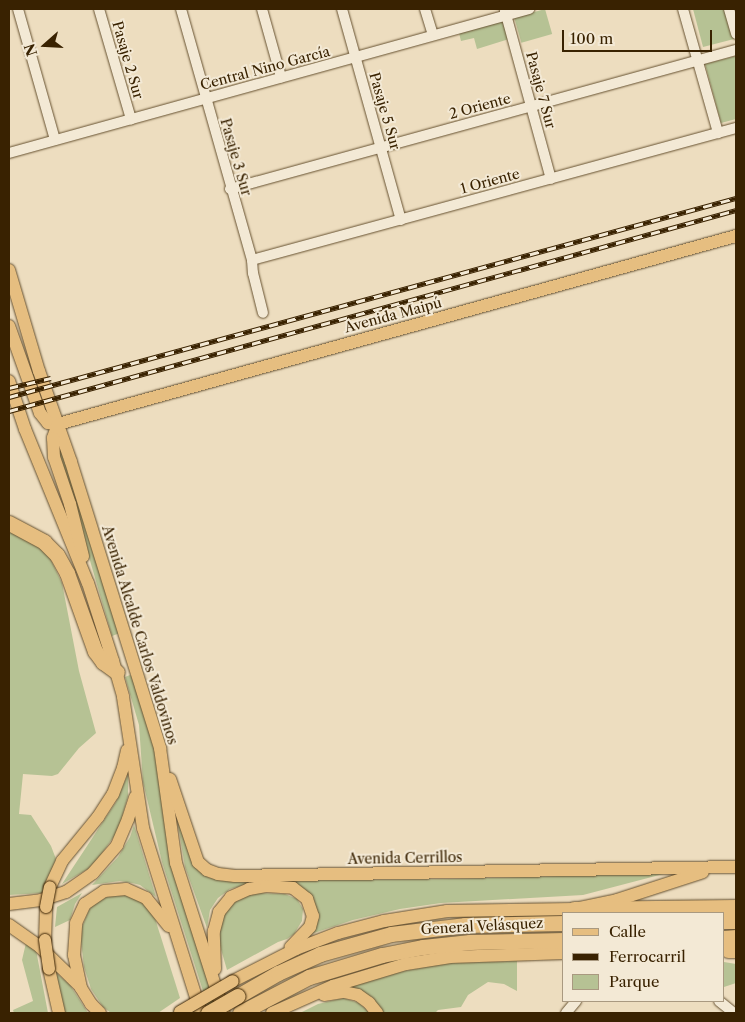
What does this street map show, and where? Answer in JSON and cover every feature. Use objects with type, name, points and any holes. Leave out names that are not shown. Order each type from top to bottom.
[{"type":"highway","points":[[9,522],[44,542],[57,556],[67,573],[95,651],[103,662],[116,672]]},
{"type":"highway","points":[[574,910],[736,907]]},
{"type":"highway","name":"General Velásquez","points":[[208,1013],[278,973],[320,954],[391,934],[457,925],[562,923]]},
{"type":"highway","points":[[730,948],[736,937]]},
{"type":"highway","name":"General Velásquez","points":[[241,1012],[309,977],[359,960],[389,953],[470,942],[562,940]]},
{"type":"main road","name":"Avenida Maipú","points":[[58,424],[736,236]]},
{"type":"main road","name":"Avenida Alcalde Carlos Valdovinos","points":[[9,270],[39,371],[58,424],[160,748],[176,863],[224,1013]]},
{"type":"main road","points":[[9,326],[41,416],[48,423],[58,424],[53,438],[54,457],[79,535],[88,583]]},
{"type":"main road","points":[[9,381],[25,429],[88,583],[116,672],[128,730],[143,828],[201,1013]]},
{"type":"main road","points":[[59,1013],[49,969],[45,940],[46,907],[50,887],[62,861],[98,817],[113,794],[123,768],[128,730]]},
{"type":"main road","name":"Avenida Cerrillos","points":[[160,748],[195,855],[203,867],[218,874],[235,876],[736,868]]},
{"type":"main road","points":[[9,904],[41,900],[66,892],[93,873],[117,845],[136,792]]},
{"type":"main road","points":[[274,958],[345,931],[413,915],[457,911],[574,910],[617,900],[669,882],[723,868]]},
{"type":"main road","points":[[178,1012],[274,958],[308,932],[313,916],[310,904],[301,892],[293,888],[257,887],[237,893],[222,906],[215,921],[216,989]]},
{"type":"main road","points":[[81,988],[74,955],[74,932],[82,909],[97,894],[119,888],[139,894],[158,910],[175,934]]},
{"type":"main road","points":[[9,925],[40,947],[81,988],[100,1013]]},
{"type":"main road","points":[[272,1013],[353,978],[420,961],[467,956],[562,953]]},
{"type":"main road","points":[[284,1007],[316,997],[344,992],[364,998],[377,1013]]},
{"type":"street","points":[[18,9],[55,140]]},
{"type":"street","name":"Pasaje 2 Sur","points":[[99,9],[130,119]]},
{"type":"street","name":"Pasaje 3 Sur","points":[[181,9],[230,189],[252,260],[253,274],[263,312]]},
{"type":"street","points":[[262,9],[281,78]]},
{"type":"street","name":"Pasaje 5 Sur","points":[[342,9],[401,220]]},
{"type":"street","points":[[425,9],[433,35]]},
{"type":"street","name":"Central Nino García","points":[[9,152],[356,57],[505,12],[529,9]]},
{"type":"street","points":[[683,9],[718,133]]},
{"type":"street","points":[[730,9],[736,34]]},
{"type":"street","name":"Pasaje 7 Sur","points":[[505,12],[551,178]]},
{"type":"street","name":"2 Oriente","points":[[230,189],[736,50]]},
{"type":"street","name":"1 Oriente","points":[[252,260],[736,128]]},
{"type":"street","points":[[566,1013],[575,1002]]},
{"type":"street","points":[[720,1002],[734,1013]]},
{"type":"green space","points":[[545,9],[552,34],[521,43],[514,18]]},
{"type":"green space","points":[[693,9],[726,9],[734,39],[703,47]]},
{"type":"green space","points":[[503,20],[509,39],[477,49],[474,38],[461,41],[459,33]]},
{"type":"green space","points":[[736,56],[736,119],[721,123],[705,64]]},
{"type":"green space","points":[[59,443],[120,633],[112,636],[56,444]]},
{"type":"green space","points":[[9,530],[33,540],[50,558],[62,583],[79,671],[96,733],[79,748],[58,774],[52,776],[23,774],[19,814],[31,815],[51,846],[56,859],[42,893],[9,895]]},
{"type":"green space","points":[[130,675],[136,678],[159,760],[167,837],[220,1013],[210,1013],[162,862],[143,782],[139,725],[125,677]]},
{"type":"green space","points":[[128,774],[128,796],[118,831],[88,869],[62,884],[116,802]]},
{"type":"green space","points":[[174,801],[208,877],[221,881],[452,879],[667,873],[583,895],[441,903],[400,909],[353,920],[311,934],[316,916],[283,882],[244,885],[230,889],[218,898],[210,910],[207,928],[185,867]]},
{"type":"green space","points":[[134,825],[156,897],[140,885],[132,883],[120,881],[92,885],[118,857],[130,837]]},
{"type":"green space","points":[[82,893],[75,904],[70,920],[55,927],[57,907]]},
{"type":"green space","points":[[258,893],[285,894],[297,899],[303,909],[302,921],[294,934],[287,939],[227,970],[218,939],[226,907],[242,897]]},
{"type":"green space","points":[[133,894],[153,912],[180,998],[158,1013],[111,1013],[103,1007],[91,989],[84,967],[81,941],[82,927],[89,910],[94,904],[109,896]]},
{"type":"green space","points":[[26,943],[36,950],[48,1013],[14,1013],[13,1010],[33,1001],[22,960]]},
{"type":"green space","points":[[517,961],[517,991],[504,984],[488,982],[468,995],[461,1007],[438,1010],[435,1013],[384,1013],[372,997],[344,986],[379,976],[446,963]]},
{"type":"green space","points":[[725,962],[736,964],[736,983],[725,987]]},
{"type":"green space","points":[[53,970],[70,985],[88,1013],[63,1013]]},
{"type":"green space","points":[[343,998],[359,1003],[370,1013],[300,1013],[318,1004]]},
{"type":"railway","points":[[9,397],[736,198]]},
{"type":"railway","points":[[9,411],[736,210]]},
{"type":"railway","points":[[9,388],[51,378]]}]
